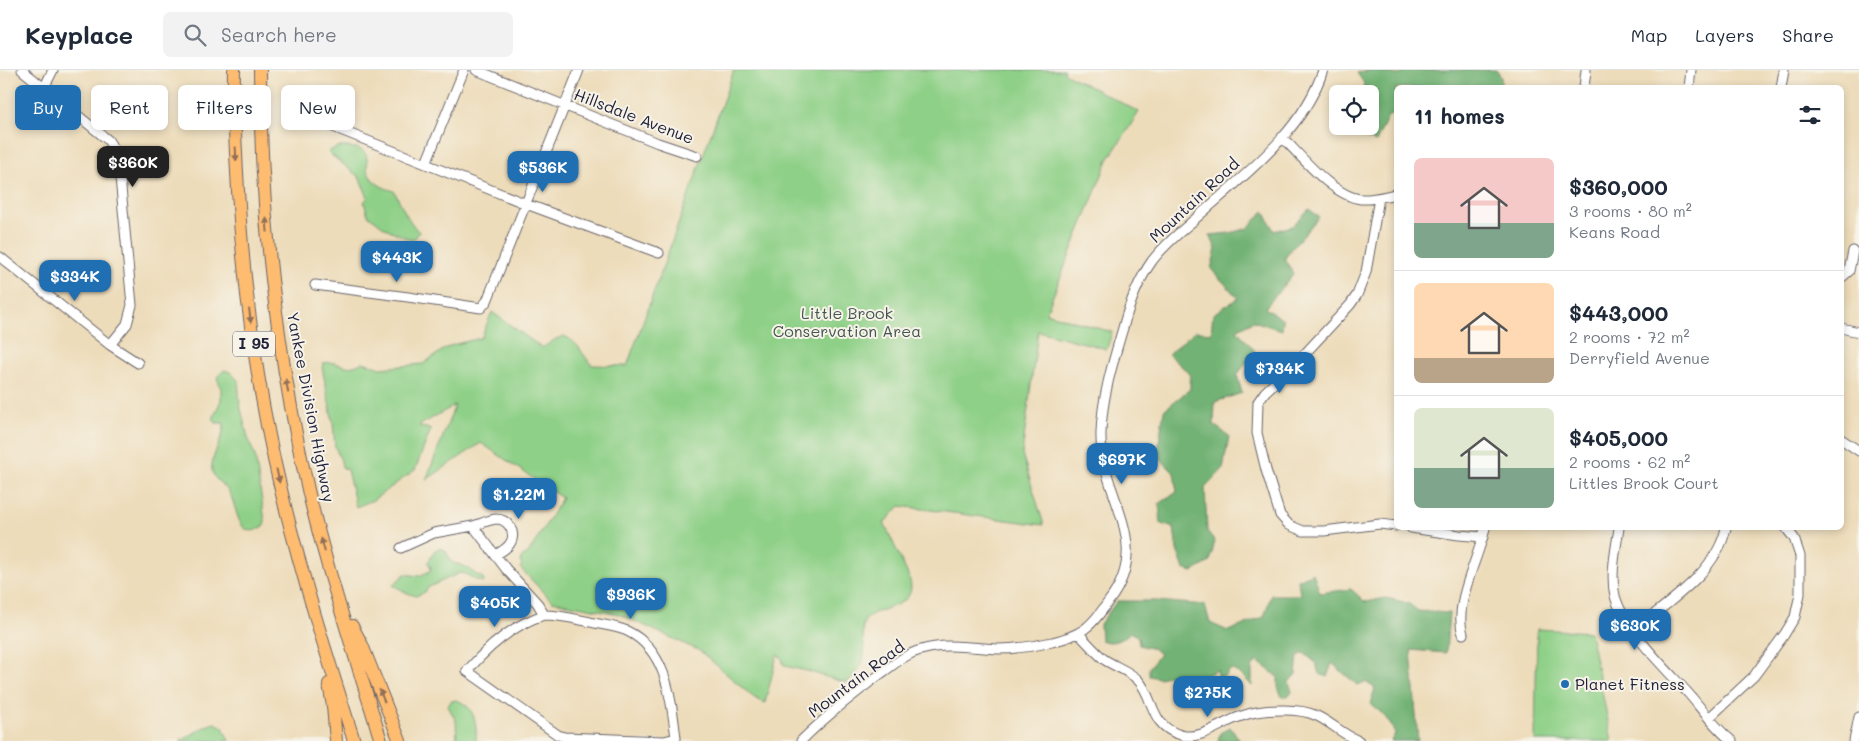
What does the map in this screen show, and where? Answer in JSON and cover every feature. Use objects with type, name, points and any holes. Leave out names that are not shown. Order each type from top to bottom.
[{"type":"highway","name":"I 95","points":[[234,70],[239,211],[252,333],[272,450],[282,494],[315,612],[354,741]]},
{"type":"highway","name":"Yankee Division Highway","points":[[260,70],[264,188],[277,324],[302,462],[336,592],[381,741]]},
{"type":"highway","points":[[336,592],[362,645],[400,741]]},
{"type":"highway","points":[[315,612],[333,706],[336,741]]},
{"type":"street","points":[[22,70],[40,85]]},
{"type":"street","points":[[46,85],[53,70]]},
{"type":"street","points":[[426,163],[464,70]]},
{"type":"street","name":"Hillsdale Avenue","points":[[476,70],[658,143],[697,156]]},
{"type":"street","points":[[315,285],[408,296],[477,308],[485,305],[578,70]]},
{"type":"street","name":"Mountain Road","points":[[801,741],[866,685],[900,660],[919,650],[951,645],[1000,649],[1028,648],[1078,633],[1088,626],[1114,595],[1122,582],[1128,552],[1127,540],[1106,473],[1101,434],[1104,401],[1113,360],[1128,310],[1144,274],[1164,246],[1298,120],[1310,100],[1323,70]]},
{"type":"street","points":[[1584,85],[1586,70]]},
{"type":"street","points":[[1689,85],[1691,70]]},
{"type":"street","points":[[1782,85],[1784,70]]},
{"type":"street","points":[[81,118],[108,140],[118,156],[132,305],[127,324],[122,333],[110,345]]},
{"type":"street","points":[[341,130],[526,204],[660,253]]},
{"type":"street","points":[[1282,137],[1324,179],[1336,188],[1361,199],[1394,194]]},
{"type":"street","points":[[1379,198],[1366,272],[1357,295],[1350,306],[1300,359],[1265,392],[1258,402],[1257,433],[1280,515],[1288,525],[1304,531],[1324,531],[1380,524],[1394,526]]},
{"type":"street","points":[[1844,275],[1848,271],[1852,251]]},
{"type":"street","points":[[0,257],[110,345],[138,364]]},
{"type":"street","points":[[1844,329],[1859,332]]},
{"type":"street","points":[[1844,441],[1859,451]]},
{"type":"street","points":[[401,548],[434,534],[499,519],[508,525],[513,534],[512,541],[508,547],[495,555]]},
{"type":"street","points":[[472,526],[538,604],[544,615]]},
{"type":"street","points":[[1424,530],[1459,535],[1484,532],[1462,604],[1461,627],[1464,634]]},
{"type":"street","points":[[1619,530],[1614,565],[1614,588],[1619,606],[1634,630],[1709,718],[1732,741]]},
{"type":"street","points":[[1634,630],[1705,569],[1718,551],[1725,530]]},
{"type":"street","points":[[1709,718],[1754,676],[1795,617],[1800,594],[1800,556],[1794,538],[1788,530]]},
{"type":"street","points":[[544,615],[617,628],[635,636],[646,646],[659,663],[665,676],[679,739],[664,741],[564,737],[558,735],[468,671],[481,655],[504,636],[544,615]]},
{"type":"street","points":[[1078,633],[1106,660],[1137,679],[1159,720],[1180,735],[1199,735],[1234,718],[1250,713],[1284,710],[1305,712],[1319,716],[1347,736],[1359,741]]},
{"type":"street","points":[[1854,741],[1859,717]]},
{"type":"green space","name":"Little Brook Conservation Area","points":[[734,70],[1065,70],[1064,73],[1139,112],[1108,160],[1046,313],[1112,332],[1107,349],[1038,331],[1022,454],[1044,525],[900,506],[884,523],[909,577],[910,594],[900,603],[871,615],[865,620],[863,624],[863,660],[848,682],[789,667],[783,664],[782,658],[777,655],[765,703],[753,697],[700,651],[619,614],[552,601],[520,568],[522,565],[520,562],[521,558],[528,554],[562,498],[481,443],[426,480],[455,405],[420,425],[420,427],[431,429],[415,470],[373,500],[356,507],[347,470],[342,467],[335,447],[333,423],[322,367],[324,363],[351,366],[363,362],[381,368],[423,364],[452,345],[481,338],[492,312],[542,348],[564,336],[577,346],[592,365],[627,366]]},
{"type":"green space","points":[[1373,70],[1398,75],[1407,70],[1496,70],[1501,77],[1501,85],[1394,85],[1394,114],[1388,116],[1376,142],[1356,135],[1379,135],[1379,85],[1364,85],[1357,73]]},
{"type":"green space","points":[[338,147],[356,148],[365,153],[367,169],[371,178],[377,184],[394,191],[408,217],[419,232],[415,238],[411,240],[385,228],[368,215],[364,202],[368,197],[359,177],[329,153]]},
{"type":"green space","points":[[1309,209],[1319,217],[1285,258],[1293,274],[1265,308],[1283,320],[1282,330],[1253,321],[1237,330],[1255,351],[1237,375],[1242,393],[1215,402],[1214,425],[1229,436],[1223,469],[1205,488],[1207,531],[1215,541],[1210,562],[1192,572],[1184,569],[1177,550],[1174,528],[1161,524],[1159,504],[1177,492],[1174,473],[1157,455],[1164,410],[1190,389],[1190,374],[1168,354],[1195,331],[1211,333],[1213,314],[1238,298],[1211,269],[1216,249],[1210,235],[1230,233],[1248,228],[1264,211],[1274,231],[1292,226]]},
{"type":"green space","points":[[224,370],[230,372],[238,380],[240,405],[248,438],[255,456],[265,521],[264,526],[255,530],[248,530],[243,527],[229,492],[217,480],[212,471],[213,460],[224,429],[224,423],[216,423],[213,419],[221,400],[221,389],[217,377]]},
{"type":"green space","points":[[439,548],[445,550],[452,563],[466,567],[483,578],[484,582],[477,581],[466,574],[460,573],[429,587],[425,592],[416,596],[393,585],[405,574],[419,576],[430,571],[431,567],[428,563],[434,551]]},
{"type":"green space","points":[[1313,573],[1320,593],[1351,589],[1365,602],[1386,598],[1408,603],[1418,611],[1449,613],[1446,653],[1411,650],[1418,741],[1391,741],[1395,734],[1390,725],[1385,717],[1370,704],[1375,688],[1365,682],[1357,685],[1332,663],[1327,677],[1319,674],[1316,663],[1304,653],[1298,656],[1296,674],[1289,682],[1292,692],[1288,697],[1282,697],[1278,687],[1278,677],[1257,661],[1252,668],[1252,686],[1240,674],[1231,669],[1225,676],[1219,678],[1217,670],[1205,676],[1174,675],[1159,678],[1149,676],[1149,668],[1160,654],[1154,649],[1139,645],[1138,637],[1131,632],[1117,641],[1101,640],[1100,624],[1117,601],[1157,601],[1205,605],[1210,623],[1228,631],[1264,617],[1271,595],[1300,595],[1298,580]]},
{"type":"green space","points":[[1537,629],[1590,632],[1612,741],[1535,741]]},
{"type":"green space","points":[[456,700],[467,706],[474,716],[476,741],[457,741],[456,721],[448,706],[451,701]]},
{"type":"green space","points":[[215,723],[223,727],[229,741],[179,741],[205,726]]},
{"type":"green space","points":[[1230,727],[1240,741],[1218,741],[1220,733]]},
{"type":"place","name":"Planet Fitness","points":[[1565,684]]}]
